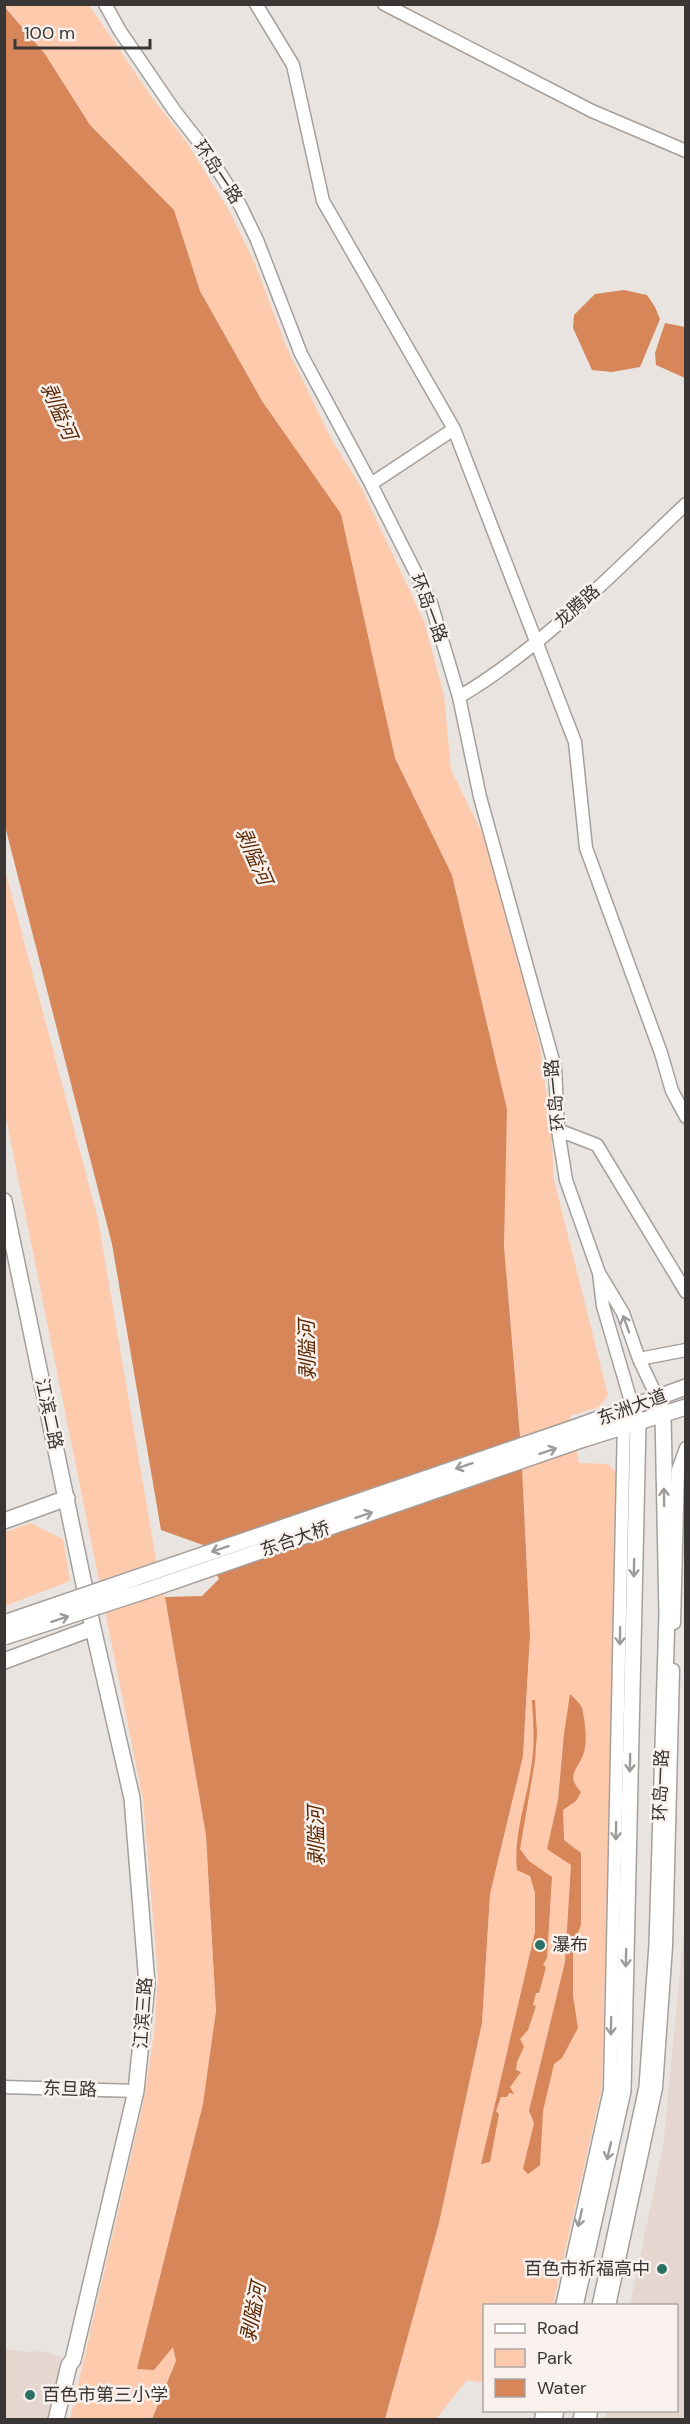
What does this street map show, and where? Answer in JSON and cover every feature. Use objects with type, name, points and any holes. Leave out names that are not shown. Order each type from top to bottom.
[{"type":"main road","name":"江滨二路","points":[[4,1201],[93,1628]]},
{"type":"main road","name":"东洲大道","points":[[581,1432],[627,1408],[686,1387]]},
{"type":"main road","name":"环岛一路","points":[[600,2304],[647,2087],[657,1945],[669,1637],[663,1414],[657,1397]]},
{"type":"main road","name":"东洲大道","points":[[581,1432],[631,1425],[686,1407]]},
{"type":"main road","name":"环岛一路","points":[[575,2304],[622,2091],[631,1425],[627,1408]]},
{"type":"main road","name":"东合大桥","points":[[4,1623],[581,1432]]},
{"type":"main road","name":"东合大桥","points":[[4,1637],[151,1589],[581,1432]]},
{"type":"main road","points":[[4,1521],[67,1498]]},
{"type":"main road","points":[[4,1661],[93,1628]]},
{"type":"main road","name":"江滨三路","points":[[56,2420],[69,2365],[73,2360],[136,2091],[147,1984],[132,1798],[93,1628]]},
{"type":"main road","name":"江滨三路","points":[[61,2420],[75,2365],[73,2360]]},
{"type":"street","name":"环岛一路","points":[[105,4],[120,31],[174,110],[206,151],[240,205],[257,240],[301,354],[372,484],[431,603],[459,697],[480,797],[555,1068],[558,1130],[566,1180],[599,1273],[623,1313],[639,1359],[657,1397]]},
{"type":"street","points":[[256,4],[293,65],[323,201],[454,429],[537,641],[575,742],[586,848],[661,1053],[672,1091],[686,1117]]},
{"type":"street","points":[[384,4],[592,111],[686,152]]},
{"type":"street","points":[[372,484],[454,429]]},
{"type":"street","name":"龙腾路","points":[[459,697],[488,680],[537,641],[686,504]]},
{"type":"street","points":[[558,1130],[597,1145],[686,1292]]},
{"type":"street","name":"环岛一路","points":[[599,1273],[603,1306],[627,1408]]},
{"type":"street","points":[[639,1359],[686,1350]]},
{"type":"street","points":[[562,2304],[610,2090],[631,1425]]},
{"type":"street","points":[[609,2304],[656,2088],[666,1946],[669,1637],[678,1470],[686,1448]]},
{"type":"street","name":"东旦路","points":[[4,2087],[136,2091]]},
{"type":"shaded area","name":"百色市祈福高中","points":[[685,1920],[685,2419],[605,2419],[607,2412],[678,2412],[678,2304],[630,2304],[663,2147]]},
{"type":"shaded area","name":"百色市第三小学","points":[[4,2349],[41,2351],[65,2358],[49,2419],[5,2419]]},
{"type":"green space","points":[[4,5],[89,5],[151,96],[188,144],[231,214],[255,264],[287,348],[332,440],[361,487],[424,621],[444,695],[451,770],[482,832],[497,879],[540,1046],[551,1127],[554,1180],[608,1395],[599,1407],[570,1416],[579,1463],[608,1464],[618,1474],[602,2087],[553,2304],[483,2304],[483,2383],[467,2380],[436,2419],[385,2419],[439,2223],[482,2023],[490,1894],[523,1756],[530,1634],[520,1430],[504,1247],[507,1109],[452,875],[395,758],[262,401],[200,291],[174,210],[90,125],[45,54]]},
{"type":"green space","points":[[4,866],[98,1219],[206,1835],[216,2011],[173,2346],[176,2361],[152,2419],[70,2419],[143,2104],[154,2034],[158,1976],[143,1800],[5,1113]]},
{"type":"green space","points":[[31,1523],[63,1539],[70,1581],[5,1606],[5,1532]]},
{"type":"water","name":"剥隘河","points":[[4,6],[45,54],[90,125],[174,210],[200,291],[262,401],[341,514],[395,758],[452,875],[507,1109],[504,1247],[521,1447],[530,1634],[523,1756],[490,1894],[482,2023],[439,2223],[385,2419],[152,2419],[176,2361],[173,2347],[154,2370],[137,2369],[203,2104],[216,2011],[206,1835],[165,1597],[202,1596],[219,1579],[203,1545],[161,1530],[112,1244],[5,826]]},
{"type":"water","points":[[624,290],[647,295],[660,319],[640,367],[612,372],[592,370],[573,328],[574,315],[595,294]]},
{"type":"water","points":[[665,323],[685,327],[685,378],[656,365],[655,353]]},
{"type":"water","points":[[570,1694],[582,1708],[586,1738],[585,1750],[573,1777],[581,1792],[576,1801],[563,1810],[564,1840],[581,1853],[581,1925],[573,1945],[573,1996],[578,2028],[562,2058],[554,2064],[543,2111],[540,2165],[528,2174],[523,2169],[534,2123],[529,2111],[565,1962],[571,1865],[547,1849],[558,1800]]},
{"type":"water","name":"瀑布","points":[[532,1700],[535,1700],[537,1733],[535,1761],[520,1849],[529,1861],[552,1877],[547,1958],[543,1965],[546,1967],[539,1993],[536,1993],[533,2005],[536,2006],[528,2030],[520,2039],[524,2047],[516,2070],[521,2072],[510,2087],[514,2094],[509,2093],[507,2097],[501,2097],[496,2111],[499,2114],[490,2162],[481,2164],[535,1932],[535,1893],[530,1876],[517,1870],[516,1856],[533,1753]]},
{"type":"place","name":"瀑布","points":[[540,1945]]},
{"type":"place","name":"百色市祈福高中","points":[[662,2269]]},
{"type":"place","name":"百色市第三小学","points":[[30,2395]]}]
